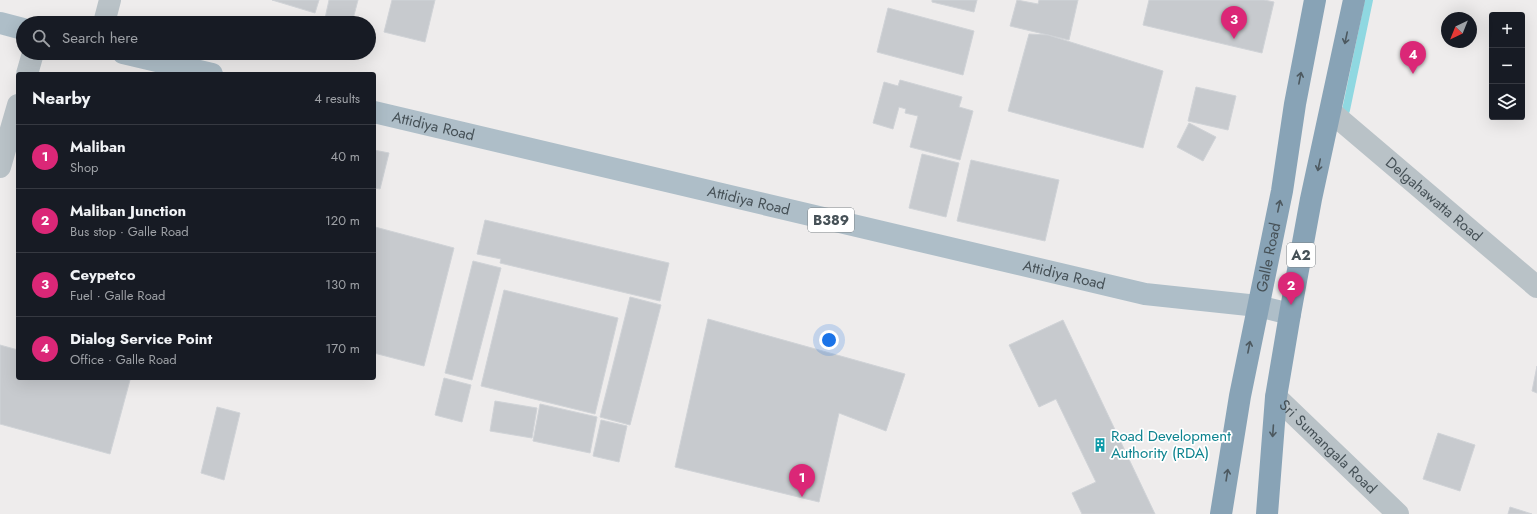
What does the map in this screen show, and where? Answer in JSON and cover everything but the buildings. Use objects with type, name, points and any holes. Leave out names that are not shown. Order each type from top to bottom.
[{"type":"highway","name":"Galle Road","points":[[1221,514],[1240,396],[1282,191],[1315,0]]},
{"type":"highway","name":"Galle Road","points":[[1267,514],[1276,396],[1312,199],[1354,0]]},
{"type":"main road","points":[[0,23],[16,27]]},
{"type":"main road","points":[[153,60],[204,72]]},
{"type":"main road","name":"Attidiya Road","points":[[376,112],[1145,294],[1258,306],[1290,314]]},
{"type":"street","points":[[106,16],[110,0]]},
{"type":"street","points":[[28,72],[31,60]]},
{"type":"street","points":[[0,167],[16,112]]},
{"type":"street","name":"Delgahawatta Road","points":[[1331,112],[1537,287]]},
{"type":"street","name":"Sri Sumangala Road","points":[[1276,396],[1398,514]]},
{"type":"waterway","points":[[1346,110],[1369,0]]},
{"type":"place","name":"Ceypetco","points":[[1234,39]]},
{"type":"place","name":"Dialog Service Point","points":[[1413,74]]},
{"type":"place","name":"Maliban Junction","points":[[1291,305]]},
{"type":"place","name":"Road Development Authority (RDA)","points":[[1100,445]]},
{"type":"place","name":"Maliban","points":[[802,497]]}]
